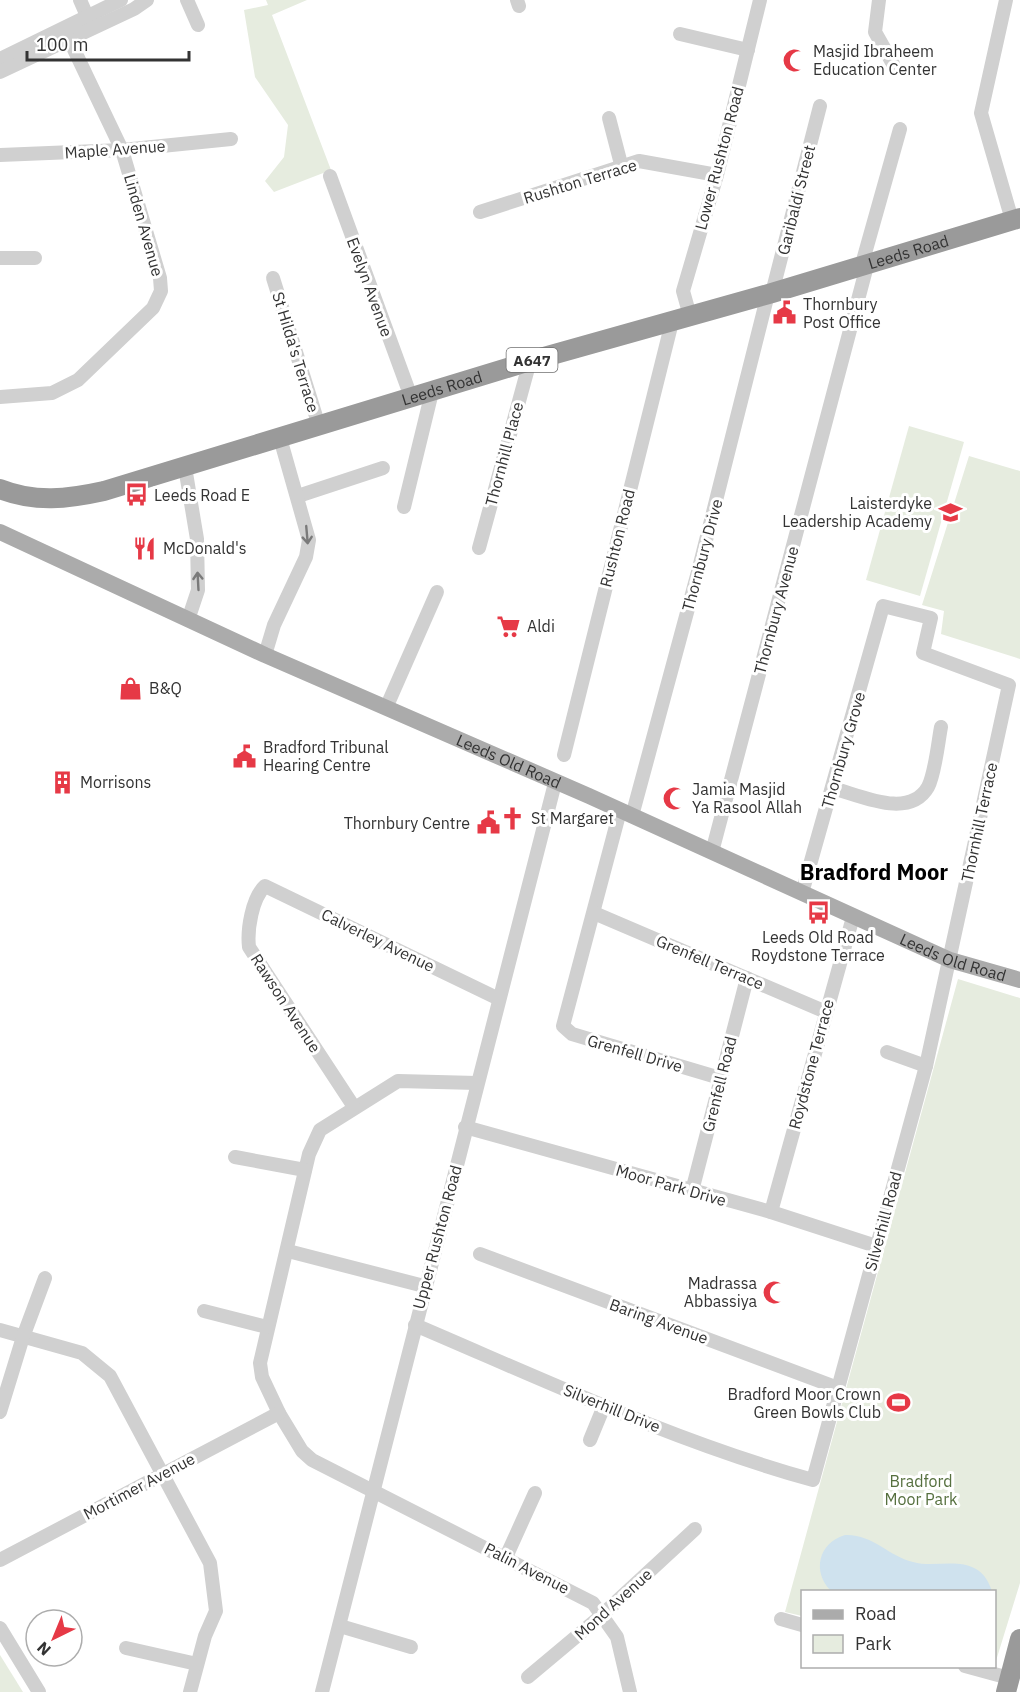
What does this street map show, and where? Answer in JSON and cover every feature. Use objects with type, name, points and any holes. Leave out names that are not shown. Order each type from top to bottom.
[{"type":"highway","name":"Leeds Road","points":[[0,489],[20,496],[43,499],[72,498],[185,467],[530,361],[770,293],[1016,219]]},
{"type":"highway","points":[[1008,1685],[1020,1639]]},
{"type":"main road","name":"Leeds Old Road","points":[[0,532],[265,655],[712,852],[950,960],[1020,980]]},
{"type":"street","points":[[80,0],[87,16],[99,25]]},
{"type":"street","points":[[0,59],[87,16],[98,5],[121,0]]},
{"type":"street","points":[[0,72],[147,0]]},
{"type":"street","points":[[187,0],[198,25]]},
{"type":"street","name":"Lower Rushton Road","points":[[681,319],[683,291],[717,175],[760,0]]},
{"type":"street","points":[[879,0],[874,32],[892,64]]},
{"type":"street","points":[[1006,0],[981,113],[1016,219]]},
{"type":"street","points":[[98,5],[99,25]]},
{"type":"street","points":[[680,34],[748,50]]},
{"type":"street","name":"Linden Avenue","points":[[0,397],[43,395],[72,384],[156,303],[161,291],[160,278],[122,150],[69,39]]},
{"type":"street","name":"Garibaldi Street","points":[[770,293],[820,106]]},
{"type":"street","points":[[609,118],[622,168]]},
{"type":"street","name":"Thornbury Avenue","points":[[712,852],[900,129]]},
{"type":"street","name":"Maple Avenue","points":[[0,155],[122,150],[231,139]]},
{"type":"street","name":"Rushton Terrace","points":[[480,212],[639,161],[717,175]]},
{"type":"street","name":"Evelyn Avenue","points":[[330,176],[411,397]]},
{"type":"street","points":[[0,258],[35,258]]},
{"type":"street","name":"St Hilda's Terrace","points":[[273,279],[319,426]]},
{"type":"street","name":"Thornbury Drive","points":[[594,913],[699,568],[770,293]]},
{"type":"street","name":"Rushton Road","points":[[564,755],[681,319]]},
{"type":"street","name":"Thornhill Place","points":[[479,548],[530,361]]},
{"type":"street","points":[[404,507],[432,392]]},
{"type":"street","points":[[265,655],[274,625],[308,549],[308,531],[280,438]]},
{"type":"street","points":[[185,467],[197,539],[198,597],[188,620]]},
{"type":"street","points":[[298,495],[383,468]]},
{"type":"street","points":[[386,708],[437,591]]},
{"type":"street","name":"Thornhill Terrace","points":[[883,606],[931,618],[922,653],[1009,684],[950,960]]},
{"type":"street","name":"Thornbury Grove","points":[[802,893],[883,606]]},
{"type":"street","points":[[832,788],[898,805],[910,802],[928,786],[941,727]]},
{"type":"street","name":"Upper Rushton Road","points":[[322,1692],[371,1507],[372,1489],[424,1286],[555,783]]},
{"type":"street","name":"Calverley Avenue","points":[[258,892],[265,886],[278,890],[499,999]]},
{"type":"street","name":"Rawson Avenue","points":[[258,892],[247,934],[249,947],[354,1107]]},
{"type":"street","name":"Grenfell Terrace","points":[[594,913],[826,1012]]},
{"type":"street","name":"Grenfell Drive","points":[[594,913],[563,1026],[572,1034],[720,1078]]},
{"type":"street","name":"Roydstone Terrace","points":[[771,1212],[853,916]]},
{"type":"street","name":"Silverhill Road","points":[[813,1480],[926,1066],[950,960]]},
{"type":"street","name":"Grenfell Road","points":[[692,1191],[747,978]]},
{"type":"street","points":[[887,1052],[926,1066]]},
{"type":"street","name":"Palin Avenue","points":[[477,1083],[398,1082],[320,1130],[304,1170],[288,1251],[267,1328],[261,1370],[279,1413],[302,1451],[312,1460],[593,1603],[617,1637],[630,1692]]},
{"type":"street","name":"Moor Park Drive","points":[[465,1127],[771,1212],[876,1245]]},
{"type":"street","points":[[235,1157],[304,1170]]},
{"type":"street","points":[[288,1251],[424,1286]]},
{"type":"street","name":"Baring Avenue","points":[[480,1254],[838,1388]]},
{"type":"street","points":[[0,1412],[23,1337],[45,1278]]},
{"type":"street","points":[[204,1311],[267,1328]]},
{"type":"street","name":"Silverhill Drive","points":[[415,1325],[604,1406],[780,1471],[813,1480]]},
{"type":"street","points":[[0,1330],[82,1353],[110,1376],[210,1563],[216,1611],[205,1636],[190,1692]]},
{"type":"street","points":[[590,1440],[604,1406]]},
{"type":"street","name":"Mortimer Avenue","points":[[0,1560],[279,1413]]},
{"type":"street","points":[[506,1557],[535,1493]]},
{"type":"street","name":"Mond Avenue","points":[[528,1677],[602,1615],[695,1529]]},
{"type":"street","points":[[781,1619],[801,1625]]},
{"type":"street","points":[[340,1626],[411,1647]]},
{"type":"street","points":[[0,1628],[39,1692]]},
{"type":"street","points":[[126,1648],[197,1664]]},
{"type":"street","points":[[970,1668],[1008,1685]]},
{"type":"green space","points":[[266,0],[307,0],[272,15],[331,170],[274,192],[265,181],[284,157],[288,125],[255,77],[244,10],[268,5]]},
{"type":"green space","points":[[909,426],[964,442],[920,596],[866,580]]},
{"type":"green space","points":[[969,456],[1020,471],[1020,659],[941,634],[944,611],[922,605]]},
{"type":"green space","name":"Bradford Moor Park","points":[[958,979],[1020,998],[1020,1583],[996,1661],[996,1590],[801,1590],[801,1616],[785,1612]]},
{"type":"green space","points":[[0,1655],[23,1692],[0,1692]]},
{"type":"water","points":[[845,1535],[864,1538],[904,1559],[921,1564],[969,1566],[982,1573],[992,1590],[830,1590],[821,1575],[820,1567],[824,1551],[836,1539]]},
{"type":"place","name":"Masjid Ibraheem Education Center","points":[[795,60]]},
{"type":"place","name":"Thornbury Post Office","points":[[785,313]]},
{"type":"place","name":"Leeds Road E","points":[[136,495]]},
{"type":"place","name":"Laisterdyke Leadership Academy","points":[[950,512]]},
{"type":"place","name":"McDonald's","points":[[145,548]]},
{"type":"place","name":"Aldi","points":[[509,626]]},
{"type":"place","name":"B&Q","points":[[131,688]]},
{"type":"place","name":"Bradford Tribunal Hearing Centre","points":[[245,756]]},
{"type":"place","name":"Morrisons","points":[[62,782]]},
{"type":"place","name":"Jamia Masjid Ya Rasool Allah","points":[[674,798]]},
{"type":"place","name":"St Margaret","points":[[513,818]]},
{"type":"place","name":"Thornbury Centre","points":[[488,823]]},
{"type":"place","name":"Leeds Old Road Roydstone Terrace","points":[[818,912]]},
{"type":"place","name":"Madrassa Abbassiya","points":[[775,1292]]},
{"type":"place","name":"Bradford Moor Crown Green Bowls Club","points":[[899,1403]]},
{"type":"district","name":"Bradford Moor","points":[[874,871]]}]
